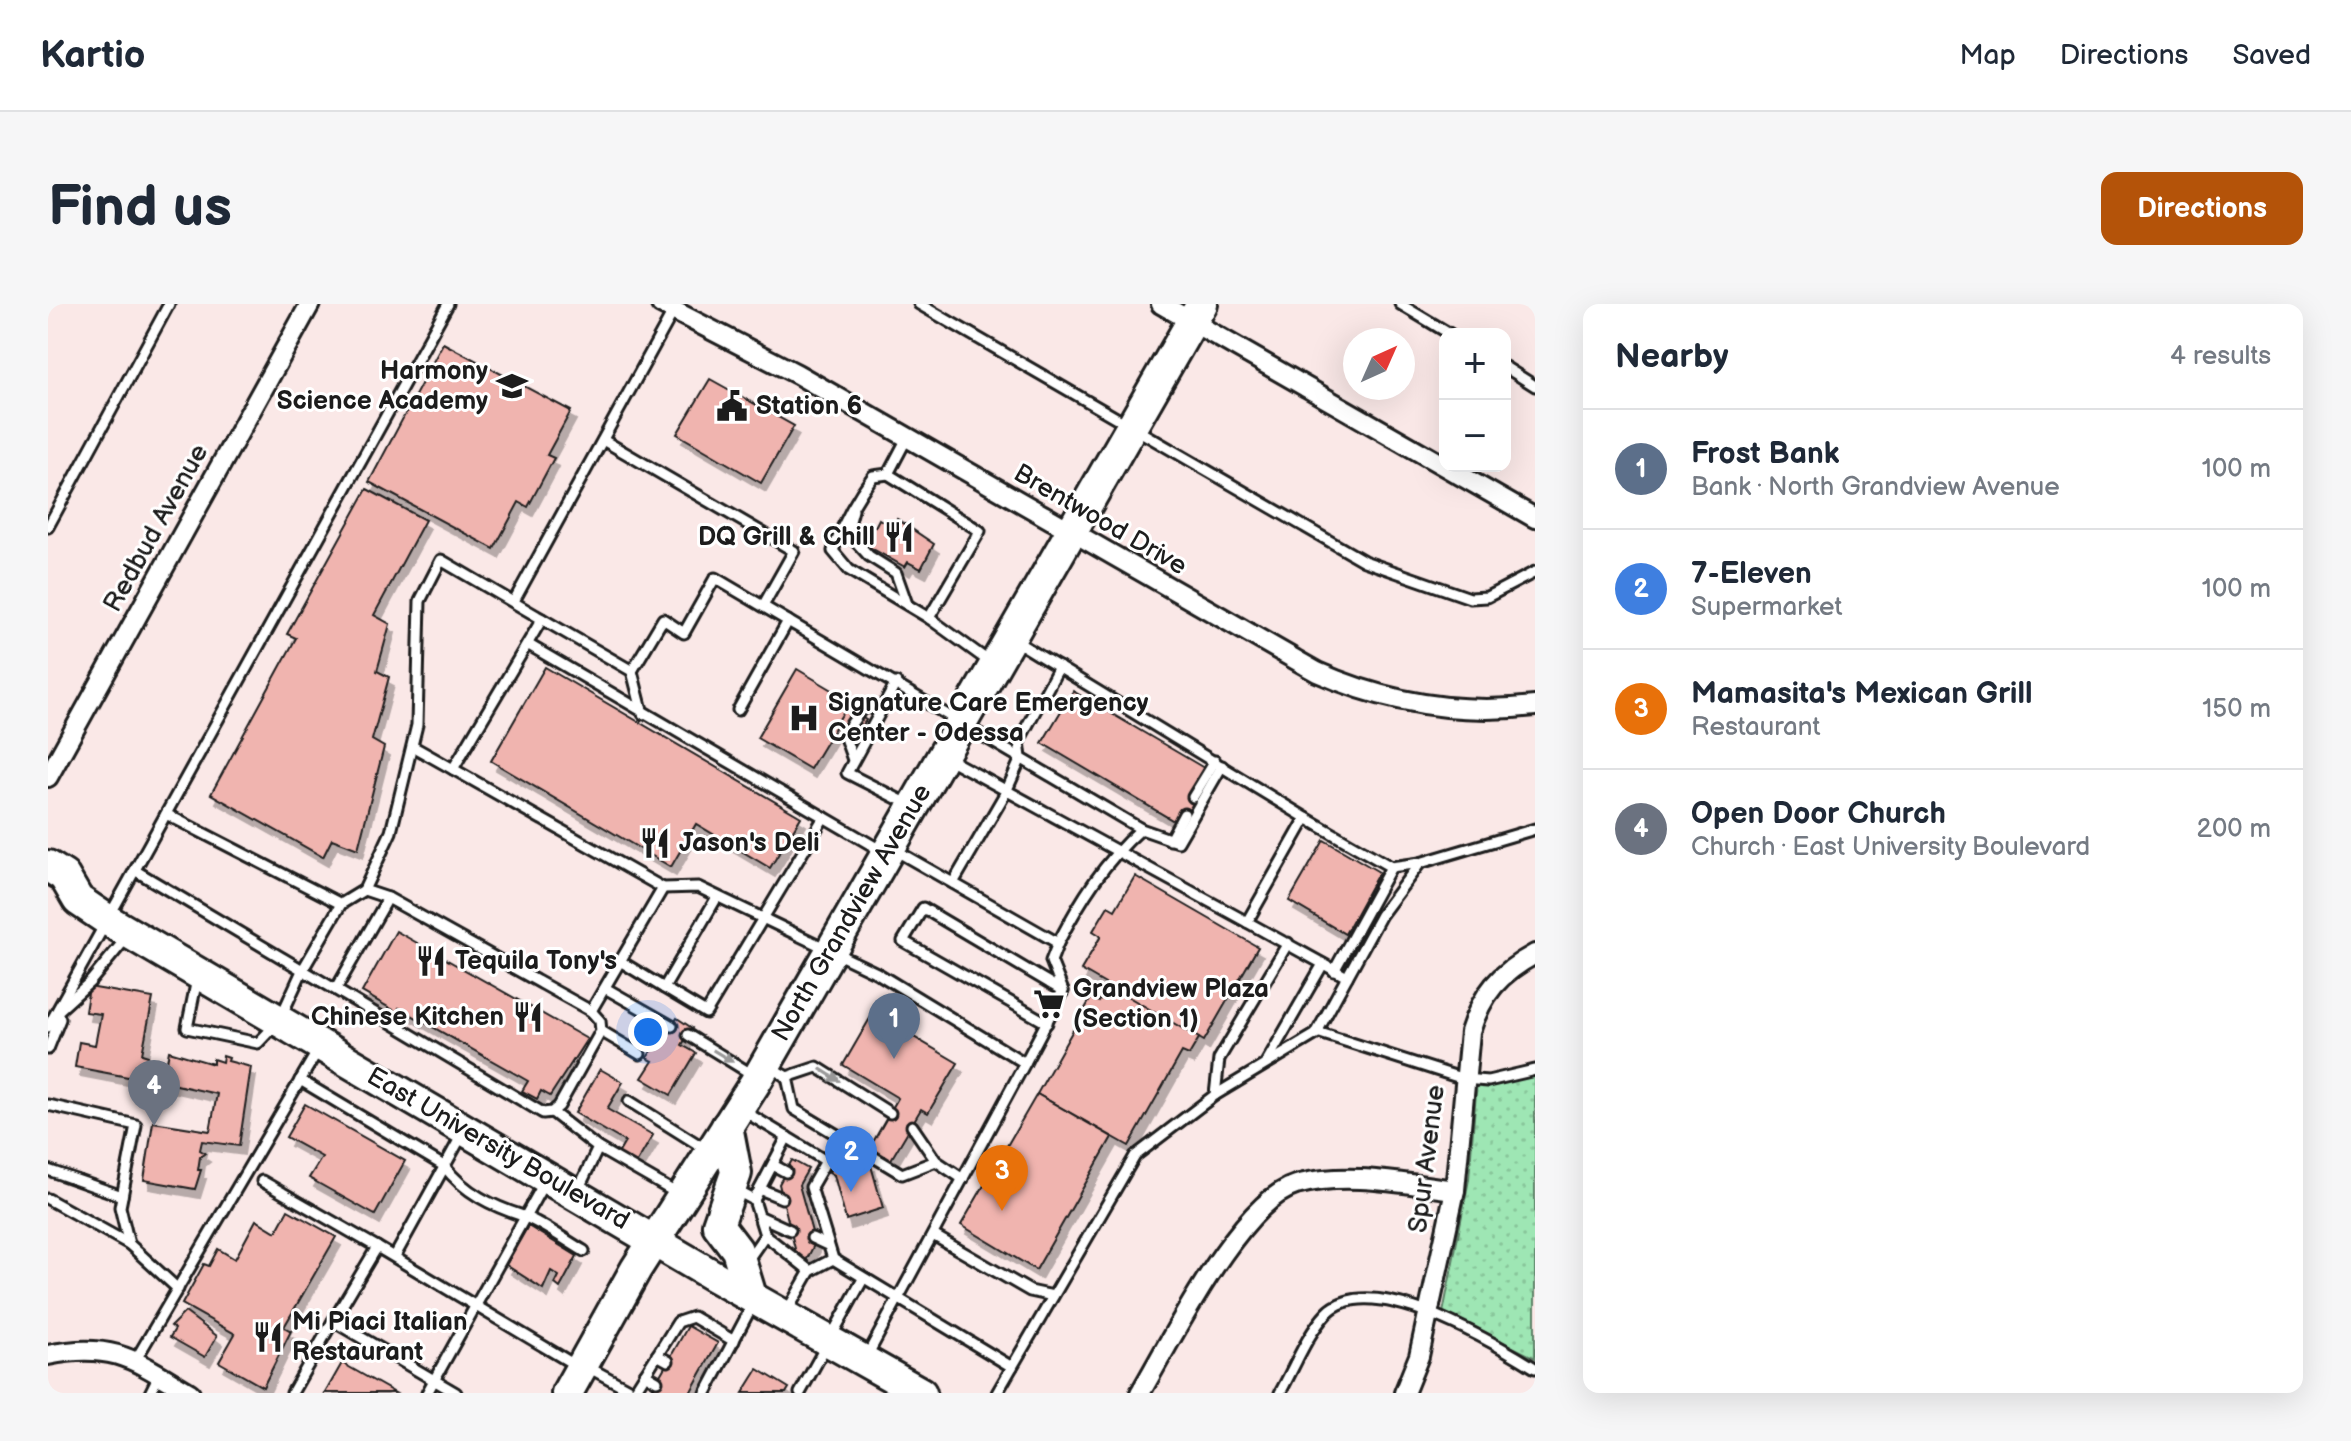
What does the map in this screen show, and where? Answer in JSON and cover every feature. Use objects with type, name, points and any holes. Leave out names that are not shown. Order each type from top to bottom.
[{"type":"main road","name":"North Grandview Avenue","points":[[577,1375],[654,1240],[710,1152],[733,1117],[770,1073],[830,952],[1197,313]]},
{"type":"main road","name":"East University Boulevard","points":[[48,866],[64,876],[78,900]]},
{"type":"main road","name":"East University Boulevard","points":[[48,895],[78,900],[576,1195],[654,1240],[750,1288],[785,1315],[921,1393]]},
{"type":"main road","points":[[733,1117],[736,1173],[742,1193],[718,1225],[737,1250],[750,1288]]},
{"type":"street","name":"Redbud Avenue","points":[[48,777],[310,304]]},
{"type":"street","points":[[1161,304],[1197,313],[1535,518]]},
{"type":"street","name":"Brentwood Drive","points":[[667,307],[907,438],[1265,644],[1347,685],[1424,705],[1464,710],[1535,706]]},
{"type":"street","name":"Spur Avenue","points":[[1404,1393],[1419,1356],[1455,1190],[1470,1032],[1485,993],[1512,967],[1535,954]]},
{"type":"street","points":[[1140,1393],[1224,1254],[1269,1199],[1293,1186],[1323,1181],[1455,1190]]},
{"type":"street","points":[[48,1355],[78,1349],[122,1354],[190,1393]]},
{"type":"lane","points":[[48,527],[169,304]]},
{"type":"lane","points":[[57,1012],[90,982],[120,927],[136,871],[166,814],[341,504],[448,304]]},
{"type":"lane","points":[[919,304],[1364,561],[1470,598],[1487,597],[1535,572]]},
{"type":"lane","points":[[1400,304],[1440,328]]},
{"type":"lane","points":[[514,601],[603,440],[667,307]]},
{"type":"lane","points":[[1511,371],[1535,386]]},
{"type":"lane","points":[[888,474],[907,438]]},
{"type":"lane","points":[[603,440],[794,551],[763,606]]},
{"type":"lane","points":[[929,618],[980,531],[888,474],[873,476],[844,516],[833,551],[849,570],[929,618],[994,666]]},
{"type":"lane","points":[[856,499],[847,532],[869,556],[896,573],[907,604]]},
{"type":"lane","points":[[198,973],[187,1028],[258,1043],[279,1021],[302,971],[341,904],[364,890],[391,832],[417,725],[420,601],[441,560],[632,671]]},
{"type":"lane","points":[[643,714],[632,671],[663,619],[684,633],[715,578],[1141,829],[1170,840],[1178,842],[1218,764]]},
{"type":"lane","points":[[453,769],[542,619]]},
{"type":"lane","points":[[738,710],[788,621]]},
{"type":"lane","points":[[1011,638],[1391,867],[1420,863],[1535,829]]},
{"type":"lane","points":[[529,645],[824,817],[953,883],[1058,943]]},
{"type":"lane","points":[[953,883],[1006,792],[1021,758],[1019,741],[1059,667]]},
{"type":"lane","points":[[896,683],[847,773],[913,807]]},
{"type":"lane","points":[[853,760],[844,735],[862,708],[883,707]]},
{"type":"lane","points":[[412,746],[663,888],[698,887],[877,973],[1025,1063]]},
{"type":"lane","points":[[942,756],[1347,977]]},
{"type":"lane","points":[[1193,797],[1218,764]]},
{"type":"lane","points":[[166,814],[341,904]]},
{"type":"lane","points":[[1170,840],[1184,814]]},
{"type":"lane","points":[[620,961],[706,1013],[824,817]]},
{"type":"lane","points":[[1247,922],[1306,818]]},
{"type":"lane","points":[[865,1360],[1063,991],[1051,961],[1058,943],[1083,895],[1115,852],[1141,829]]},
{"type":"lane","points":[[997,1393],[1135,1156],[1215,1095],[1318,1033],[1381,915],[1420,863]]},
{"type":"lane","points":[[1334,971],[1391,867]]},
{"type":"lane","points":[[136,871],[543,1113],[552,1112],[559,1106],[601,1031],[600,1021],[591,1011],[388,898],[364,890]]},
{"type":"lane","points":[[591,1011],[663,888]]},
{"type":"lane","points":[[664,988],[717,897]]},
{"type":"lane","points":[[336,989],[388,898]]},
{"type":"lane","points":[[1047,1023],[903,941],[923,908],[1063,991]]},
{"type":"lane","points":[[48,1027],[120,927]]},
{"type":"lane","points":[[1215,1095],[1219,1059],[1288,943]]},
{"type":"lane","points":[[1264,1066],[1323,964]]},
{"type":"lane","points":[[605,988],[672,1026]]},
{"type":"lane","points":[[48,1049],[60,1019],[57,1012]]},
{"type":"lane","points":[[601,1031],[640,1054]]},
{"type":"lane","points":[[1318,1033],[1464,1079],[1488,1081],[1535,1070]]},
{"type":"lane","points":[[688,1035],[770,1073],[794,1109],[902,1174],[936,1161]]},
{"type":"lane","points":[[135,1361],[321,1045]]},
{"type":"lane","points":[[770,1073],[817,1067],[890,1113]]},
{"type":"lane","points":[[300,1080],[444,1166],[458,1184],[504,1212],[524,1217],[584,1251]]},
{"type":"lane","points":[[629,1101],[710,1152]]},
{"type":"lane","points":[[48,1105],[136,1125],[120,1207],[129,1244]]},
{"type":"lane","points":[[552,1112],[598,1148],[682,1197]]},
{"type":"lane","points":[[733,1117],[787,1137],[826,1161],[811,1187]]},
{"type":"lane","points":[[912,1126],[936,1161],[963,1179]]},
{"type":"lane","points":[[395,1256],[465,1130]]},
{"type":"lane","points":[[760,1189],[787,1137]]},
{"type":"lane","points":[[576,1195],[598,1148]]},
{"type":"lane","points":[[773,1165],[786,1172]]},
{"type":"lane","points":[[48,1170],[122,1196]]},
{"type":"lane","points":[[427,1393],[547,1178]]},
{"type":"lane","points":[[262,1181],[395,1256],[577,1375],[634,1393],[678,1322],[693,1317],[734,1341]]},
{"type":"lane","points":[[801,1181],[811,1187],[833,1259],[1012,1367]]},
{"type":"lane","points":[[698,1379],[708,1389],[734,1341],[765,1235],[759,1216],[742,1193],[760,1189],[782,1198]]},
{"type":"lane","points":[[48,1199],[129,1244],[178,1289]]},
{"type":"lane","points":[[805,1209],[819,1215]]},
{"type":"lane","points":[[759,1216],[790,1230]]},
{"type":"lane","points":[[765,1235],[810,1271]]},
{"type":"lane","points":[[933,1235],[1030,1291],[1053,1296]]},
{"type":"lane","points":[[812,1238],[827,1245]]},
{"type":"lane","points":[[292,1393],[377,1247]]},
{"type":"lane","points":[[785,1315],[810,1271],[833,1259]]},
{"type":"lane","points":[[800,1393],[863,1279]]},
{"type":"lane","points":[[1280,1393],[1318,1325],[1328,1312],[1341,1303],[1376,1300],[1406,1304],[1500,1346],[1535,1368]]},
{"type":"lane","points":[[333,1321],[456,1393]]},
{"type":"lane","points":[[669,1337],[679,1342]]},
{"type":"lane","points":[[657,1355],[668,1361]]},
{"type":"lane","points":[[709,1359],[721,1366]]},
{"type":"lane","points":[[645,1374],[657,1381]]},
{"type":"lane","points":[[150,1393],[159,1375]]},
{"type":"green space","points":[[1535,1070],[1535,1358],[1443,1313],[1469,1179],[1477,1080]]},
{"type":"building","points":[[443,343],[571,411],[547,455],[554,458],[528,507],[519,502],[494,549],[369,482]]},
{"type":"building","points":[[710,379],[794,426],[761,483],[677,434]]},
{"type":"building","points":[[367,489],[425,520],[374,615],[390,624],[377,671],[389,677],[372,740],[384,747],[358,849],[332,839],[323,857],[211,794],[296,638],[287,634]]},
{"type":"building","points":[[879,519],[892,527],[897,519],[934,544],[921,569],[908,562],[905,567],[864,544],[867,540],[862,537],[871,524],[875,527]]},
{"type":"building","points":[[545,667],[801,817],[770,868],[696,824],[671,867],[491,761]]},
{"type":"building","points":[[797,669],[851,701],[810,769],[757,738]]},
{"type":"building","points":[[1073,691],[1204,768],[1189,795],[1198,800],[1187,817],[1179,812],[1174,821],[1042,743]]},
{"type":"building","points":[[846,708],[866,720],[856,736],[836,724]]},
{"type":"building","points":[[1324,840],[1379,872],[1345,934],[1289,901]]},
{"type":"building","points":[[1135,876],[1258,947],[1204,1041],[1081,970],[1101,936],[1093,931],[1108,906],[1115,910]]},
{"type":"building","points":[[396,931],[587,1039],[550,1096],[541,1091],[537,1099],[522,1091],[528,1081],[399,1008],[397,1012],[362,992]]},
{"type":"building","points":[[1108,985],[1199,1038],[1189,1055],[1182,1052],[1129,1146],[1037,1094],[1091,998],[1099,1002]]},
{"type":"building","points":[[89,987],[153,998],[142,1054],[148,1056],[144,1080],[75,1067],[79,1042],[95,1045],[101,1014],[85,1012]]},
{"type":"building","points":[[873,1013],[958,1063],[928,1113],[921,1109],[889,1163],[868,1151],[898,1098],[843,1065]]},
{"type":"building","points":[[677,1018],[692,1028],[682,1045],[696,1053],[671,1095],[642,1078],[653,1061],[647,1058],[656,1043],[660,1046]]},
{"type":"building","points":[[169,1051],[213,1064],[213,1059],[222,1062],[223,1056],[229,1058],[228,1061],[251,1067],[239,1146],[202,1141],[200,1150],[205,1153],[200,1157],[198,1170],[201,1170],[195,1189],[144,1180],[153,1122],[210,1131],[217,1094],[163,1082]]},
{"type":"building","points":[[600,1069],[623,1082],[607,1109],[653,1135],[636,1164],[618,1154],[625,1142],[575,1113]]},
{"type":"building","points":[[1037,1094],[1112,1137],[1036,1270],[961,1225]]},
{"type":"building","points":[[305,1104],[405,1161],[375,1215],[309,1178],[322,1157],[286,1137]]},
{"type":"building","points":[[792,1160],[808,1169],[799,1185],[815,1243],[806,1261],[797,1257],[779,1184]]},
{"type":"building","points":[[835,1162],[848,1170],[870,1162],[883,1208],[846,1220],[834,1175],[829,1172]]},
{"type":"building","points":[[288,1210],[336,1237],[284,1327],[291,1331],[263,1387],[219,1362],[235,1334],[182,1304],[204,1264],[209,1266],[218,1249],[235,1259],[256,1220],[276,1232]]},
{"type":"building","points":[[528,1226],[577,1256],[560,1288],[555,1284],[559,1276],[551,1271],[543,1289],[506,1265]]},
{"type":"building","points":[[185,1312],[217,1336],[205,1357],[170,1337],[175,1329],[171,1326]]},
{"type":"building","points":[[688,1326],[718,1343],[690,1393],[650,1393]]},
{"type":"building","points":[[342,1363],[395,1393],[325,1393]]},
{"type":"building","points":[[758,1369],[789,1388],[786,1393],[743,1393]]},
{"type":"place","name":"Harmony Science Academy","points":[[512,386]]},
{"type":"place","name":"Station 6","points":[[732,406]]},
{"type":"place","name":"DQ Grill & Chill","points":[[899,537]]},
{"type":"place","name":"Signature Care Emergency Center - Odessa","points":[[804,718]]},
{"type":"place","name":"Jason's Deli","points":[[655,843]]},
{"type":"place","name":"Tequila Tony's","points":[[431,961]]},
{"type":"place","name":"Grandview Plaza (Section 1)","points":[[1049,1004]]},
{"type":"place","name":"Chinese Kitchen","points":[[528,1017]]},
{"type":"place","name":"Frost Bank","points":[[894,1059]]},
{"type":"place","name":"Open Door Church","points":[[154,1126]]},
{"type":"place","name":"7-Eleven","points":[[851,1192]]},
{"type":"place","name":"Mamasita's Mexican Grill","points":[[1002,1211]]},
{"type":"place","name":"Mi Piaci Italian Restaurant","points":[[268,1337]]}]
